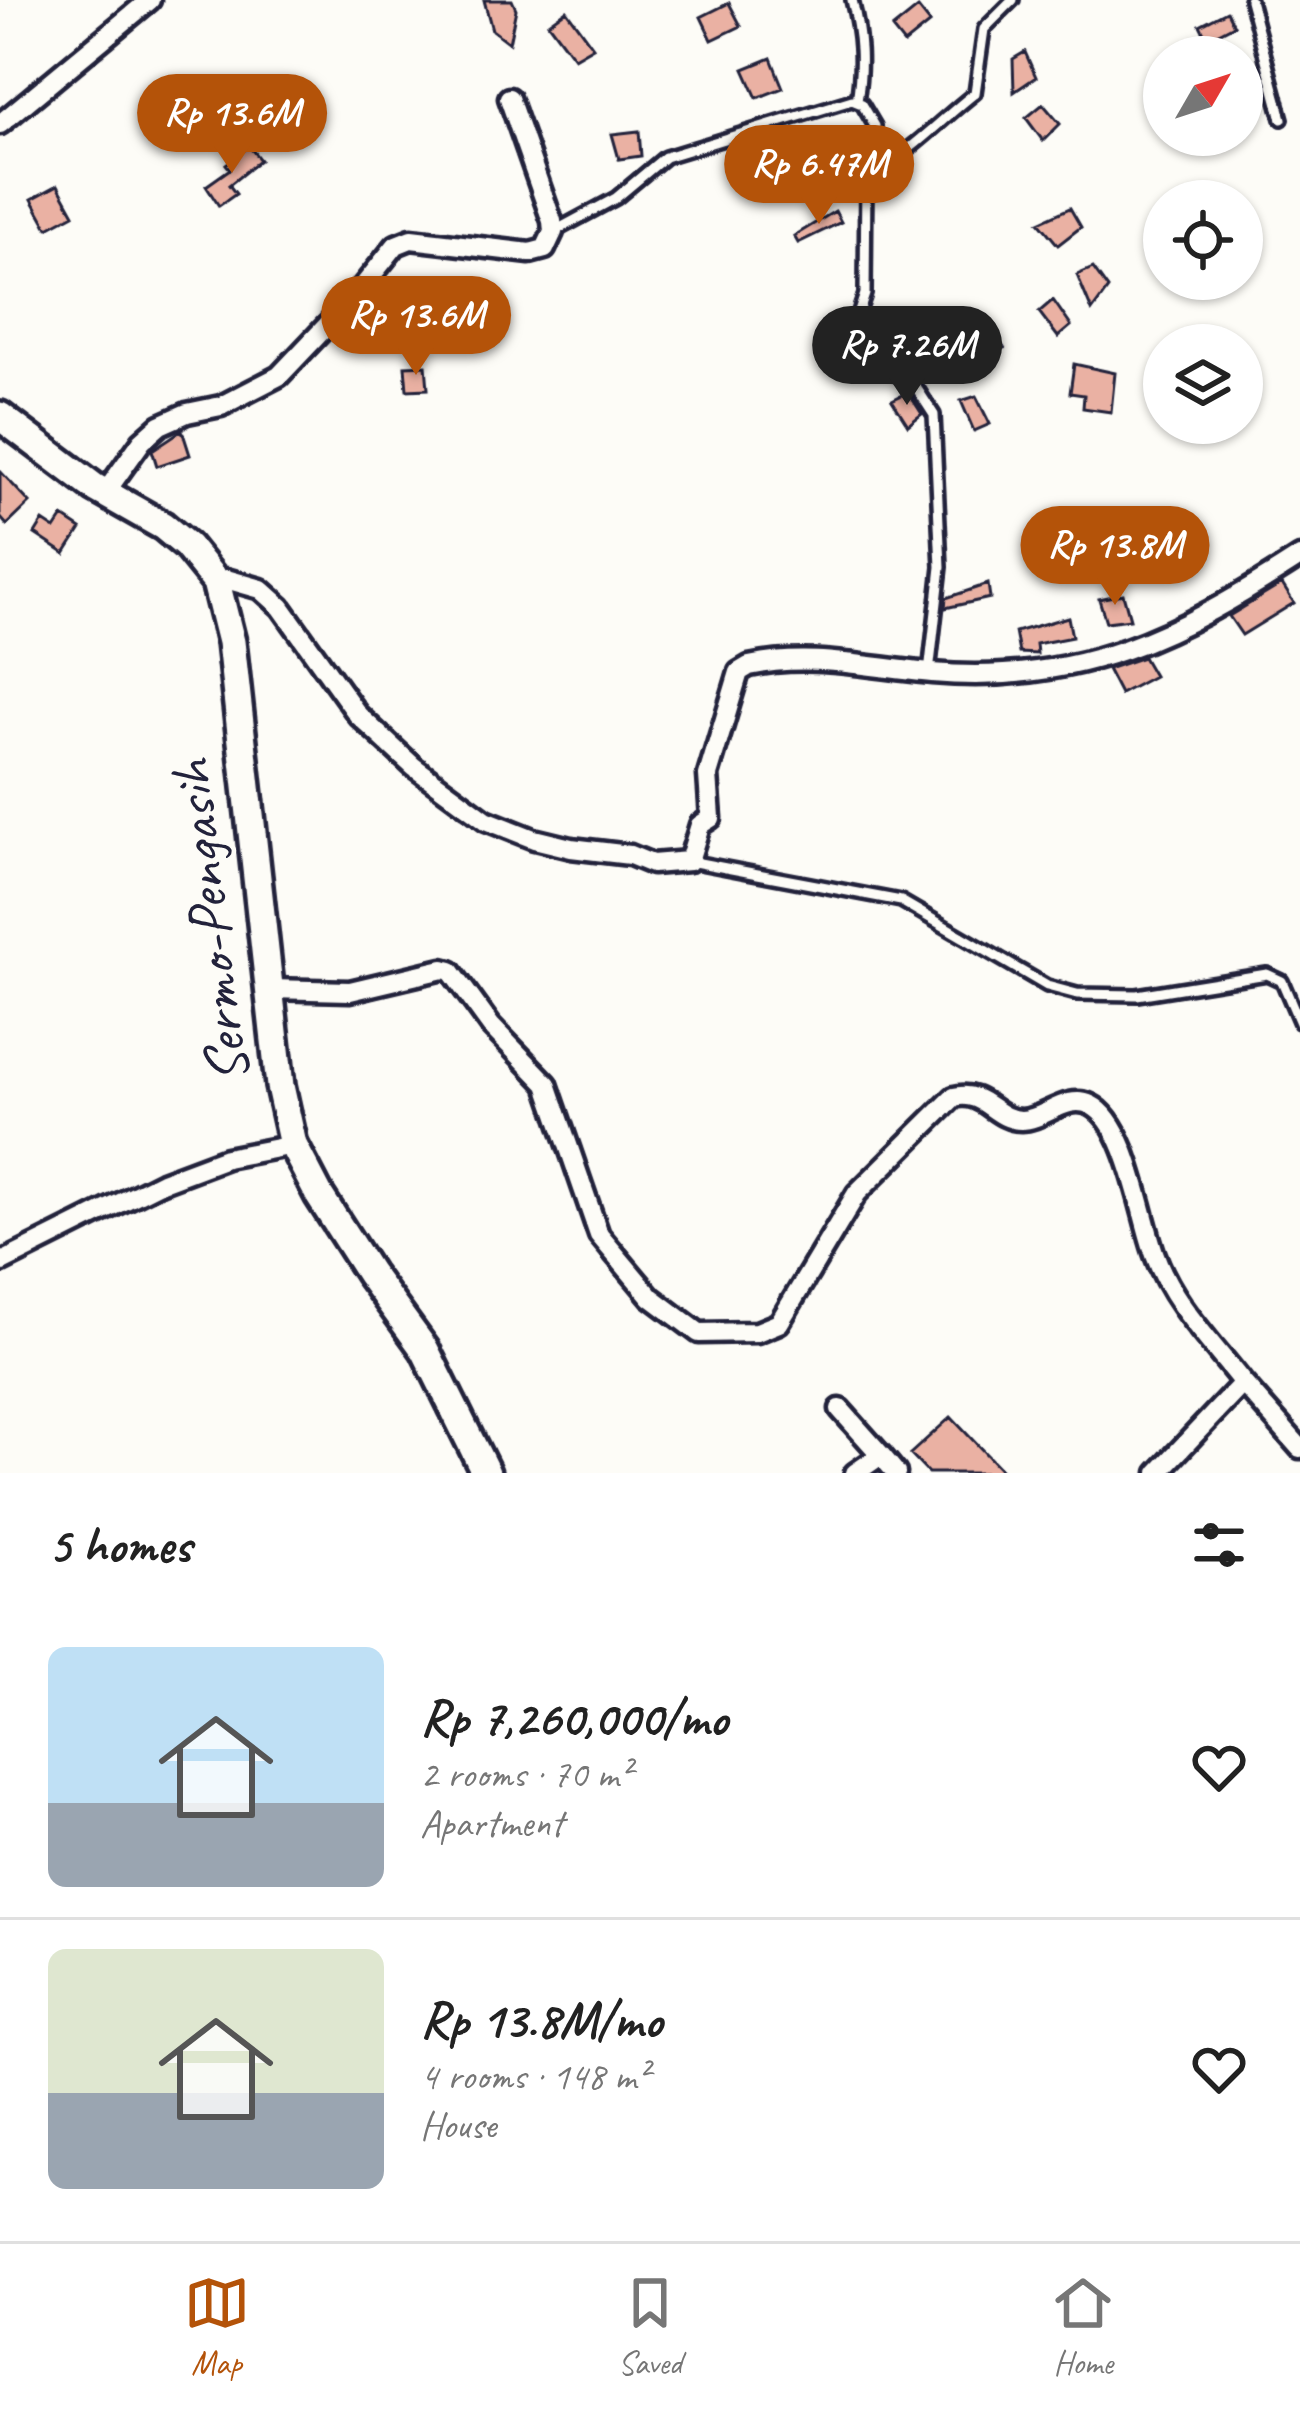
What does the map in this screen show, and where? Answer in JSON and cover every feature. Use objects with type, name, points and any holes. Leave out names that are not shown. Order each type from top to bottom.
[{"type":"main road","name":"Sermo-Pengasih","points":[[0,416],[105,493],[164,526],[207,566],[216,582],[231,642],[280,1086],[293,1145],[369,1273],[425,1350],[452,1396],[486,1473]]},
{"type":"street","points":[[0,124],[150,0]]},
{"type":"street","points":[[105,493],[142,441],[160,425],[221,406],[279,376],[356,295],[396,244],[411,239],[535,253],[545,249],[553,232],[509,98]]},
{"type":"street","points":[[216,582],[226,578],[261,589],[281,607],[358,716],[414,767],[486,820],[534,839],[652,864],[689,861],[700,825],[711,818],[708,775],[739,672],[762,663],[830,661],[928,673],[1030,675],[1093,661],[1202,617],[1300,557]]},
{"type":"street","points":[[270,989],[350,991],[451,971],[491,1026],[539,1073],[552,1094],[599,1235],[669,1313],[688,1328],[715,1336],[767,1331],[778,1323],[857,1193],[954,1097],[975,1095],[1023,1120],[1066,1104],[1089,1103],[1101,1112],[1123,1149],[1170,1290],[1300,1448]]},
{"type":"street","points":[[0,1263],[162,1182],[226,1158],[293,1145]]},
{"type":"street","points":[[1158,1473],[1243,1383]]},
{"type":"street","points":[[840,1409],[896,1473]]},
{"type":"street","points":[[854,1473],[881,1455]]},
{"type":"lane","points":[[852,0],[861,33],[857,101],[875,126],[866,176],[865,295],[851,336],[862,352],[887,371],[912,381],[934,416],[941,567],[928,673]]},
{"type":"lane","points":[[866,176],[898,160],[975,93],[984,29],[1012,0]]},
{"type":"lane","points":[[1250,0],[1282,118]]},
{"type":"lane","points":[[553,232],[616,198],[665,157],[857,101]]},
{"type":"lane","points":[[689,861],[902,901],[1047,986],[1077,994],[1137,995],[1267,974],[1282,981],[1300,1023]]},
{"type":"building","points":[[484,0],[512,0],[516,9],[509,43],[492,30]]},
{"type":"building","points":[[729,3],[741,26],[712,40],[701,17]]},
{"type":"building","points":[[918,8],[930,23],[904,44],[892,29]]},
{"type":"building","points":[[566,10],[593,47],[574,58],[548,23]]},
{"type":"building","points":[[1227,11],[1234,25],[1206,36],[1200,25]]},
{"type":"building","points":[[1025,52],[1036,77],[1014,92],[1013,59]]},
{"type":"building","points":[[771,58],[783,88],[757,98],[744,69]]},
{"type":"building","points":[[207,93],[222,112],[185,139],[172,121]]},
{"type":"building","points":[[1043,104],[1060,124],[1043,141],[1026,118]]},
{"type":"building","points":[[639,131],[641,156],[619,159],[612,134]]},
{"type":"building","points":[[249,146],[260,160],[229,185],[236,194],[219,206],[206,186],[230,169],[226,164]]},
{"type":"building","points":[[58,185],[74,214],[48,228],[32,199]]},
{"type":"building","points":[[1070,208],[1081,227],[1058,245],[1039,222]]},
{"type":"building","points":[[835,211],[841,222],[798,243],[794,236]]},
{"type":"building","points":[[1093,268],[1108,289],[1092,311],[1077,275]]},
{"type":"building","points":[[1053,300],[1071,326],[1058,337],[1039,312]]},
{"type":"building","points":[[901,327],[909,349],[888,361],[876,340]]},
{"type":"building","points":[[993,330],[1004,348],[977,358],[969,339]]},
{"type":"building","points":[[1074,364],[1115,373],[1111,412],[1083,408],[1084,395],[1070,393]]},
{"type":"building","points":[[426,365],[428,389],[407,390],[405,366]]},
{"type":"building","points":[[908,392],[922,414],[908,425],[892,400]]},
{"type":"building","points":[[976,396],[990,424],[974,431],[961,401]]},
{"type":"building","points":[[182,430],[190,455],[157,466],[152,450]]},
{"type":"building","points":[[0,471],[30,503],[7,525],[0,517]]},
{"type":"building","points":[[63,517],[81,529],[65,554],[35,534],[43,521],[55,529]]},
{"type":"building","points":[[988,584],[990,598],[945,608],[946,598]]},
{"type":"building","points":[[1282,584],[1294,603],[1242,635],[1229,616]]},
{"type":"building","points":[[1123,594],[1130,619],[1106,622],[1099,599]]},
{"type":"building","points":[[1068,617],[1072,637],[1036,644],[1037,654],[1019,653],[1015,632]]},
{"type":"building","points":[[1143,657],[1154,676],[1120,694],[1107,669]]},
{"type":"building","points":[[951,1417],[1004,1473],[928,1473],[910,1454]]}]
